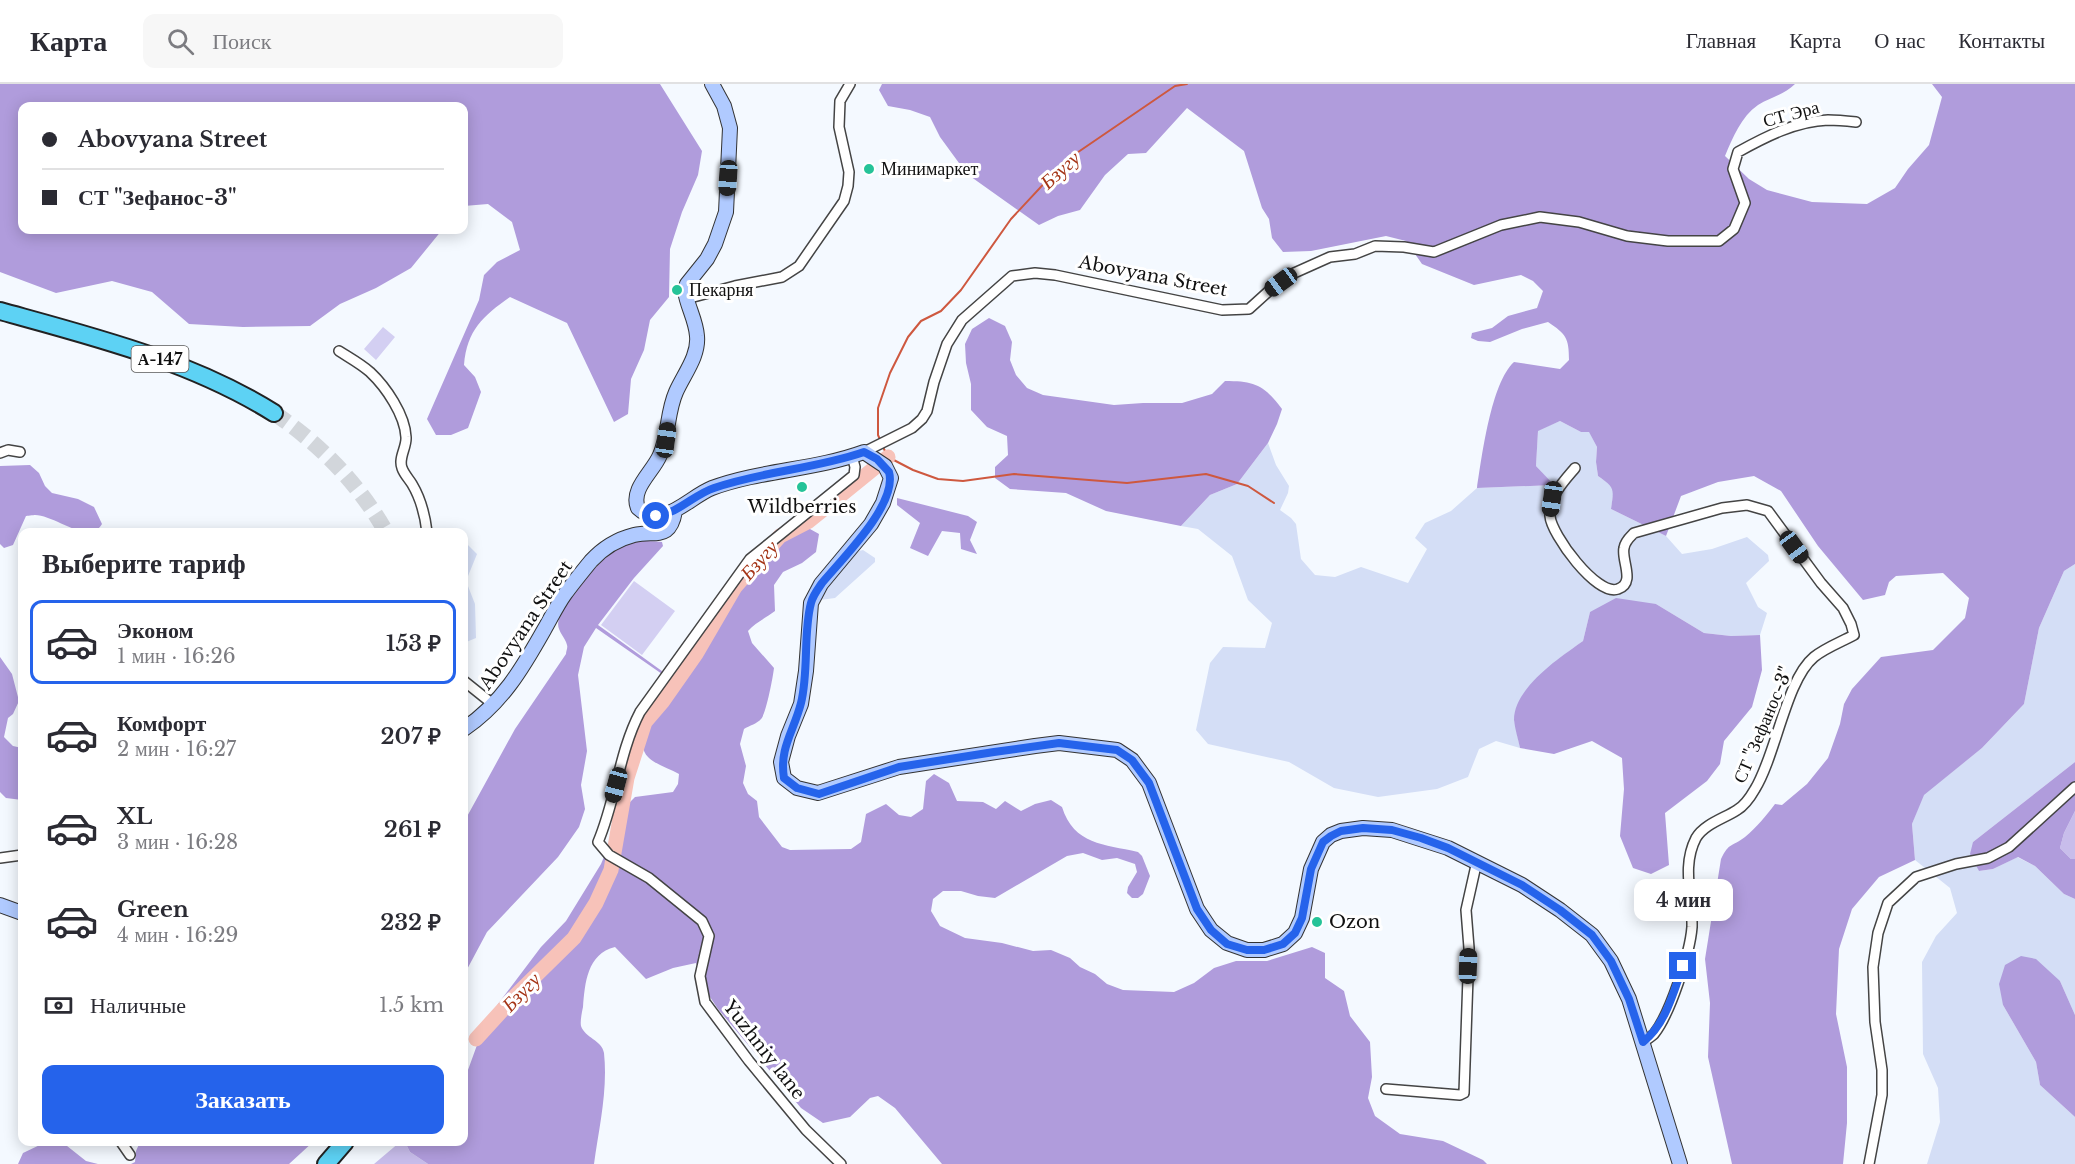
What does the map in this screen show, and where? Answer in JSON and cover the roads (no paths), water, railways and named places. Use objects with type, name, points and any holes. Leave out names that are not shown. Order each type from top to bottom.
[{"type":"highway","name":"А-147","points":[[0,311],[178,365],[230,387],[274,413]]},
{"type":"highway","points":[[326,1164],[342,1146]]},
{"type":"street","points":[[712,84],[724,106],[730,128],[726,212],[707,259],[687,284],[686,299],[735,286],[782,278],[799,266],[844,201],[849,171],[839,127],[840,101],[850,84]]},
{"type":"street","name":"СТ Эра","points":[[1738,152],[1763,137],[1797,126],[1826,120],[1856,122]]},
{"type":"street","name":"Abovyana Street","points":[[686,299],[697,336],[696,349],[670,409],[666,440],[659,458],[639,490],[636,500],[638,508],[656,516],[675,511],[711,488],[756,475],[811,466],[863,451],[912,428],[927,411],[947,344],[962,320],[1012,276],[1035,273],[1055,275],[1165,296],[1222,310],[1250,309],[1292,274],[1330,257],[1355,254],[1375,246],[1404,247],[1434,252],[1501,225],[1540,218],[1579,222],[1627,236],[1668,241],[1719,241],[1734,228],[1745,203],[1733,169],[1738,152]]},
{"type":"street","points":[[339,351],[370,372],[384,388],[402,419],[406,436],[401,460],[402,468],[424,512],[427,528]]},
{"type":"street","points":[[0,453],[8,450],[20,452]]},
{"type":"street","points":[[863,451],[881,463],[891,478],[890,485],[871,525],[821,584],[811,603],[801,704],[788,736],[781,762],[784,778],[797,788],[819,794],[899,767],[1059,743],[1117,750],[1132,760],[1149,783],[1197,909],[1211,930],[1227,944],[1247,950],[1264,950],[1283,944],[1295,933],[1302,918],[1311,869],[1323,842],[1341,831],[1363,828],[1392,830],[1448,848],[1522,885],[1592,935],[1611,961],[1629,999],[1680,1164]]},
{"type":"street","name":"Yuzhniy lane","points":[[841,1164],[799,1121],[749,1061],[705,1002],[700,976],[710,936],[702,921],[649,878],[609,855],[598,842],[605,825],[631,730],[640,712],[750,558],[854,475],[855,467],[863,451]]},
{"type":"street","name":"СТ \"Зефанос-3\"","points":[[1575,468],[1560,485],[1552,499],[1550,516],[1556,534],[1602,588],[1611,590],[1624,586],[1627,571],[1624,548],[1628,538],[1634,533],[1722,508],[1747,506],[1768,511],[1821,584],[1843,608],[1854,635],[1814,657],[1806,666],[1792,692],[1770,758],[1755,789],[1740,808],[1708,826],[1697,836],[1689,863],[1688,882],[1692,928],[1683,966],[1668,1008],[1653,1034],[1643,1042]]},
{"type":"street","name":"Abovyana Street","points":[[468,726],[494,705],[522,669],[564,594],[593,560],[622,539],[635,535],[663,533],[672,526],[675,511]]},
{"type":"street","points":[[468,684],[494,705]]},
{"type":"street","points":[[1869,1164],[1882,1095],[1882,1070],[1875,1022],[1873,967],[1878,933],[1888,903],[1916,877],[1956,864],[1988,858],[2009,847],[2075,787]]},
{"type":"street","points":[[0,858],[18,856]]},
{"type":"street","points":[[1386,1089],[1460,1095],[1464,1093],[1468,948],[1466,910],[1477,861]]},
{"type":"street","points":[[0,905],[18,912]]},
{"type":"street","points":[[124,1146],[130,1155]]},
{"type":"waterway","name":"Бзугу","points":[[881,442],[878,435],[878,408],[890,373],[908,337],[921,321],[941,311],[961,290],[1011,219],[1065,161],[1175,86],[1187,84]]},
{"type":"waterway","points":[[883,447],[888,457],[913,470],[938,479],[963,481],[1014,474],[1127,483],[1206,474],[1248,486],[1274,503]]},
{"type":"waterway","name":"Бзугу","points":[[476,1039],[517,994],[574,938],[596,903],[611,870],[627,778],[645,722],[696,654],[735,587],[780,536],[809,521],[888,457]]},
{"type":"tunnel","points":[[274,413],[307,438],[337,466],[364,498],[384,528]]},
{"type":"place","name":"Минимаркет","points":[[869,169]]},
{"type":"place","name":"Пекарня","points":[[677,290]]},
{"type":"place","name":"Wildberries","points":[[802,487]]},
{"type":"place","name":"Ozon","points":[[1317,922]]}]
